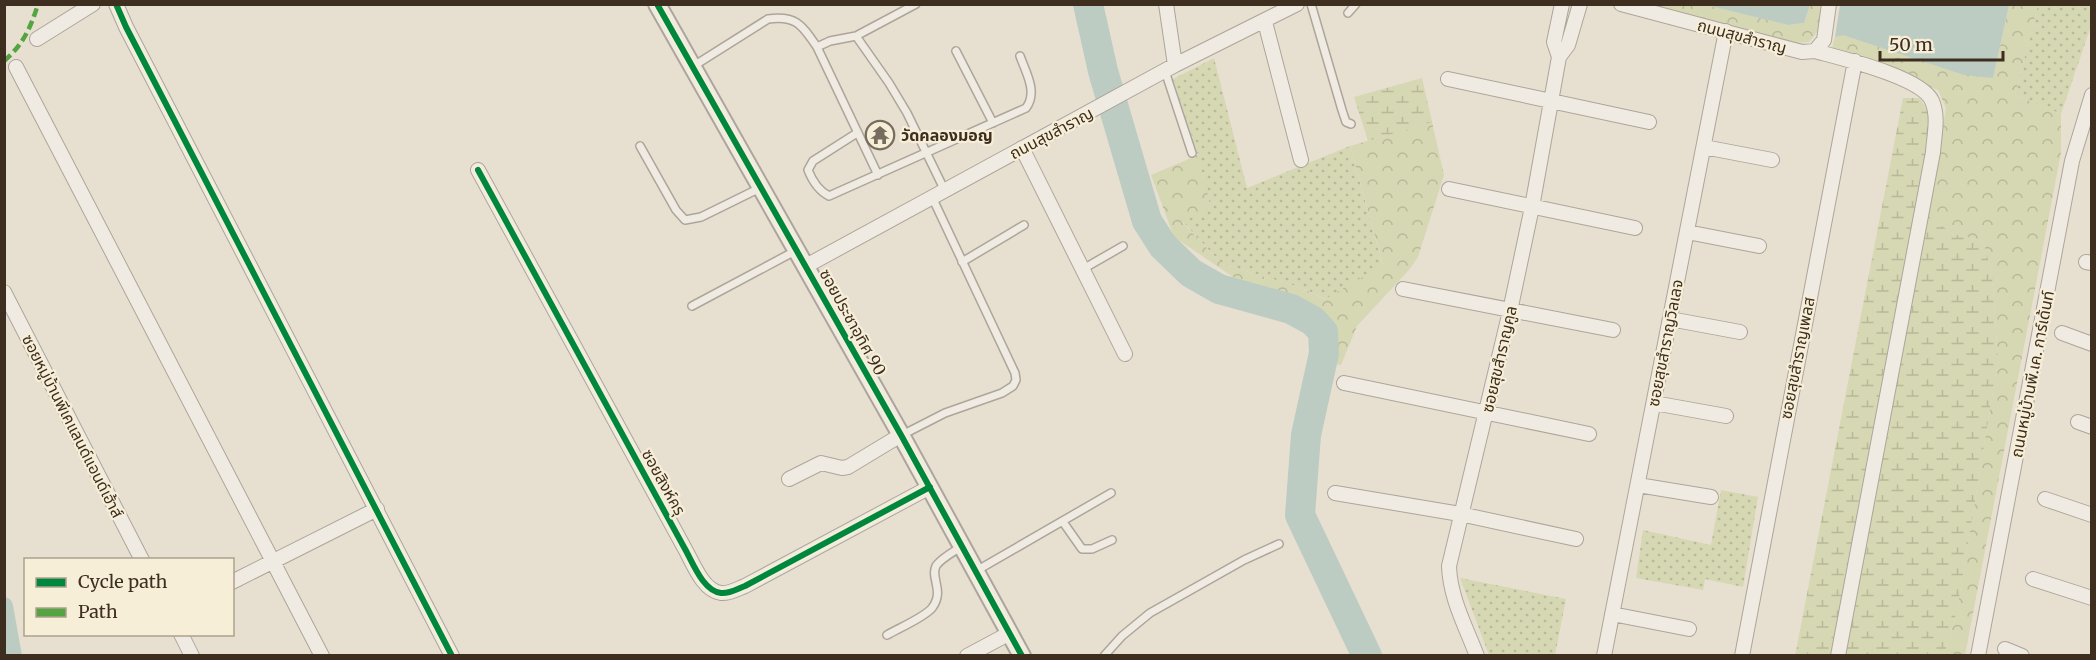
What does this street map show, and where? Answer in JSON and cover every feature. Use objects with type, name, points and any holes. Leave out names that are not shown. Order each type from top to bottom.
[{"type":"street","points":[[37,39],[93,4]]},
{"type":"street","points":[[116,4],[452,656]]},
{"type":"street","name":"ซอยประชาอุทิศ 90","points":[[657,4],[901,435],[1022,656]]},
{"type":"street","points":[[1166,4],[1170,68]]},
{"type":"street","name":"ซอยสุขสำราญคูล","points":[[1477,656],[1456,604],[1449,581],[1449,566],[1460,514],[1487,413],[1532,207],[1559,57],[1554,42],[1562,4]]},
{"type":"street","name":"ซอยสุขสำราญคูล","points":[[1559,57],[1568,45],[1580,4]]},
{"type":"street","name":"ถนนสุขสำราญ","points":[[1621,4],[1802,52],[1815,51],[1855,61],[1922,88],[1931,99],[1936,113],[1933,152],[1838,656]]},
{"type":"street","points":[[1815,51],[1824,40],[1829,4]]},
{"type":"street","name":"ถนนสุขสำราญ","points":[[806,266],[1170,68],[1265,22],[1294,5]]},
{"type":"street","points":[[1265,22],[1301,160]]},
{"type":"street","name":"ซอยสุขสำราญวิลเลจ","points":[[1604,656],[1726,32]]},
{"type":"street","name":"ซอยสุขสำราญเพลส","points":[[1742,656],[1855,61]]},
{"type":"street","points":[[16,67],[322,656]]},
{"type":"street","points":[[1448,79],[1649,122]]},
{"type":"street","name":"ถนนหมู่บ้านพี.เค. การ์เด้นท์","points":[[1978,656],[2072,161],[2091,95]]},
{"type":"street","points":[[1704,147],[1772,160]]},
{"type":"street","points":[[1022,148],[1125,354]]},
{"type":"street","name":"ซอยสิงห์ครุ","points":[[478,170],[685,549],[705,582],[712,589],[720,593],[745,586],[930,487]]},
{"type":"street","points":[[1449,189],[1635,228]]},
{"type":"street","points":[[1687,232],[1759,246]]},
{"type":"street","points":[[1403,289],[1612,330]]},
{"type":"street","name":"ซอยหมู่บ้านพีเคแลนด์แอนด์เฮ้าส์","points":[[4,292],[141,558]]},
{"type":"street","points":[[1670,319],[1740,332]]},
{"type":"street","points":[[2062,333],[2091,344]]},
{"type":"street","points":[[1344,383],[1589,434]]},
{"type":"street","points":[[1654,403],[1726,416]]},
{"type":"street","points":[[789,479],[821,463],[842,468],[848,467],[901,435]]},
{"type":"street","points":[[1638,484],[1711,497]]},
{"type":"street","points":[[1335,492],[1460,514],[1576,539]]},
{"type":"street","points":[[2045,499],[2091,515]]},
{"type":"street","points":[[234,581],[377,508]]},
{"type":"street","points":[[2032,579],[2091,598]]},
{"type":"street","points":[[1612,614],[1689,629]]},
{"type":"street","points":[[968,656],[1010,633]]},
{"type":"street","points":[[182,636],[192,656]]},
{"type":"street","points":[[2005,649],[2022,656]]},
{"type":"lane","points":[[817,47],[830,41],[856,36],[916,4]]},
{"type":"lane","points":[[1311,4],[1346,123],[1351,124]]},
{"type":"lane","points":[[1348,13],[1356,4]]},
{"type":"lane","points":[[692,67],[768,19],[780,17],[793,20],[803,26],[817,47],[878,176]]},
{"type":"lane","points":[[856,36],[907,112],[944,189]]},
{"type":"lane","points":[[956,51],[993,123]]},
{"type":"lane","points":[[857,133],[813,161],[807,170],[823,193],[829,196],[878,176],[1026,108],[1031,101],[1031,85],[1020,56]]},
{"type":"lane","points":[[1170,68],[1192,153]]},
{"type":"lane","points":[[640,146],[676,210],[685,220],[701,217],[760,188]]},
{"type":"lane","points":[[901,435],[945,413],[1002,393],[1013,386],[1016,380],[1015,373],[932,197]]},
{"type":"lane","points":[[962,262],[1024,225]]},
{"type":"lane","points":[[1083,269],[1123,246]]},
{"type":"lane","points":[[692,306],[797,250]]},
{"type":"lane","points":[[976,570],[1111,493]]},
{"type":"lane","points":[[1063,522],[1082,549],[1092,549],[1112,540]]},
{"type":"lane","points":[[1104,656],[1122,636],[1150,613],[1244,560],[1279,544]]},
{"type":"lane","points":[[887,635],[931,610],[937,600],[938,587],[935,572],[937,565],[962,546]]},
{"type":"green space","points":[[1645,5],[1706,5],[1788,25],[1804,23],[1810,5],[1824,5],[1820,28],[1809,42],[1795,43]]},
{"type":"green space","points":[[2009,5],[2038,5],[2015,95],[2061,114],[2061,153],[1965,655],[1944,655],[1957,611],[1998,360],[1992,274],[1983,241],[1953,234],[1928,216],[1946,108],[1938,90],[1832,49],[1835,37],[1843,35],[1993,78]]},
{"type":"green space","points":[[2038,5],[2091,5],[2091,26],[2061,114],[2015,95]]},
{"type":"green space","points":[[1214,58],[1247,188],[1350,146],[1383,266],[1326,299],[1299,287],[1222,264],[1182,221],[1210,208],[1198,155],[1173,79]]},
{"type":"green space","points":[[1422,78],[1432,122],[1368,141],[1354,97]]},
{"type":"green space","points":[[1903,98],[1919,98],[1923,103],[1929,120],[1928,146],[1832,655],[1795,656]]},
{"type":"green space","points":[[1432,122],[1444,175],[1418,257],[1409,270],[1357,326],[1341,365],[1333,364],[1333,337],[1328,321],[1317,309],[1283,292],[1242,283],[1174,237],[1151,175],[1198,155],[1211,208],[1182,222],[1222,264],[1299,287],[1325,299],[1383,265],[1350,146]]},
{"type":"green space","points":[[1928,216],[1953,234],[1983,241],[1992,274],[1998,360],[1957,611],[1944,655],[1844,656]]},
{"type":"green space","points":[[1721,490],[1758,497],[1743,587],[1705,579],[1703,590],[1636,578],[1643,530],[1711,545]]},
{"type":"green space","points":[[1460,578],[1566,599],[1555,655],[1489,655]]},
{"type":"shaded area","points":[[1706,5],[1810,5],[1804,23],[1788,25]]},
{"type":"shaded area","points":[[1840,5],[2009,5],[1993,78],[1964,75],[1843,35],[1835,37]]},
{"type":"waterway","points":[[1088,4],[1103,71],[1147,221],[1163,246],[1191,273],[1219,289],[1291,309],[1313,321],[1323,332],[1324,353],[1306,435],[1300,515],[1367,656]]},
{"type":"waterway","points":[[4,606],[13,656]]},
{"type":"marked path","points":[[4,61],[26,35],[38,4]]},
{"type":"cycle path","points":[[116,4],[452,656]]},
{"type":"cycle path","points":[[657,4],[901,435],[1022,656]]},
{"type":"cycle path","points":[[478,170],[695,569],[709,587],[724,593],[745,586],[930,487]]},
{"type":"place","name":"วัดคลองมอญ","points":[[880,135]]}]
